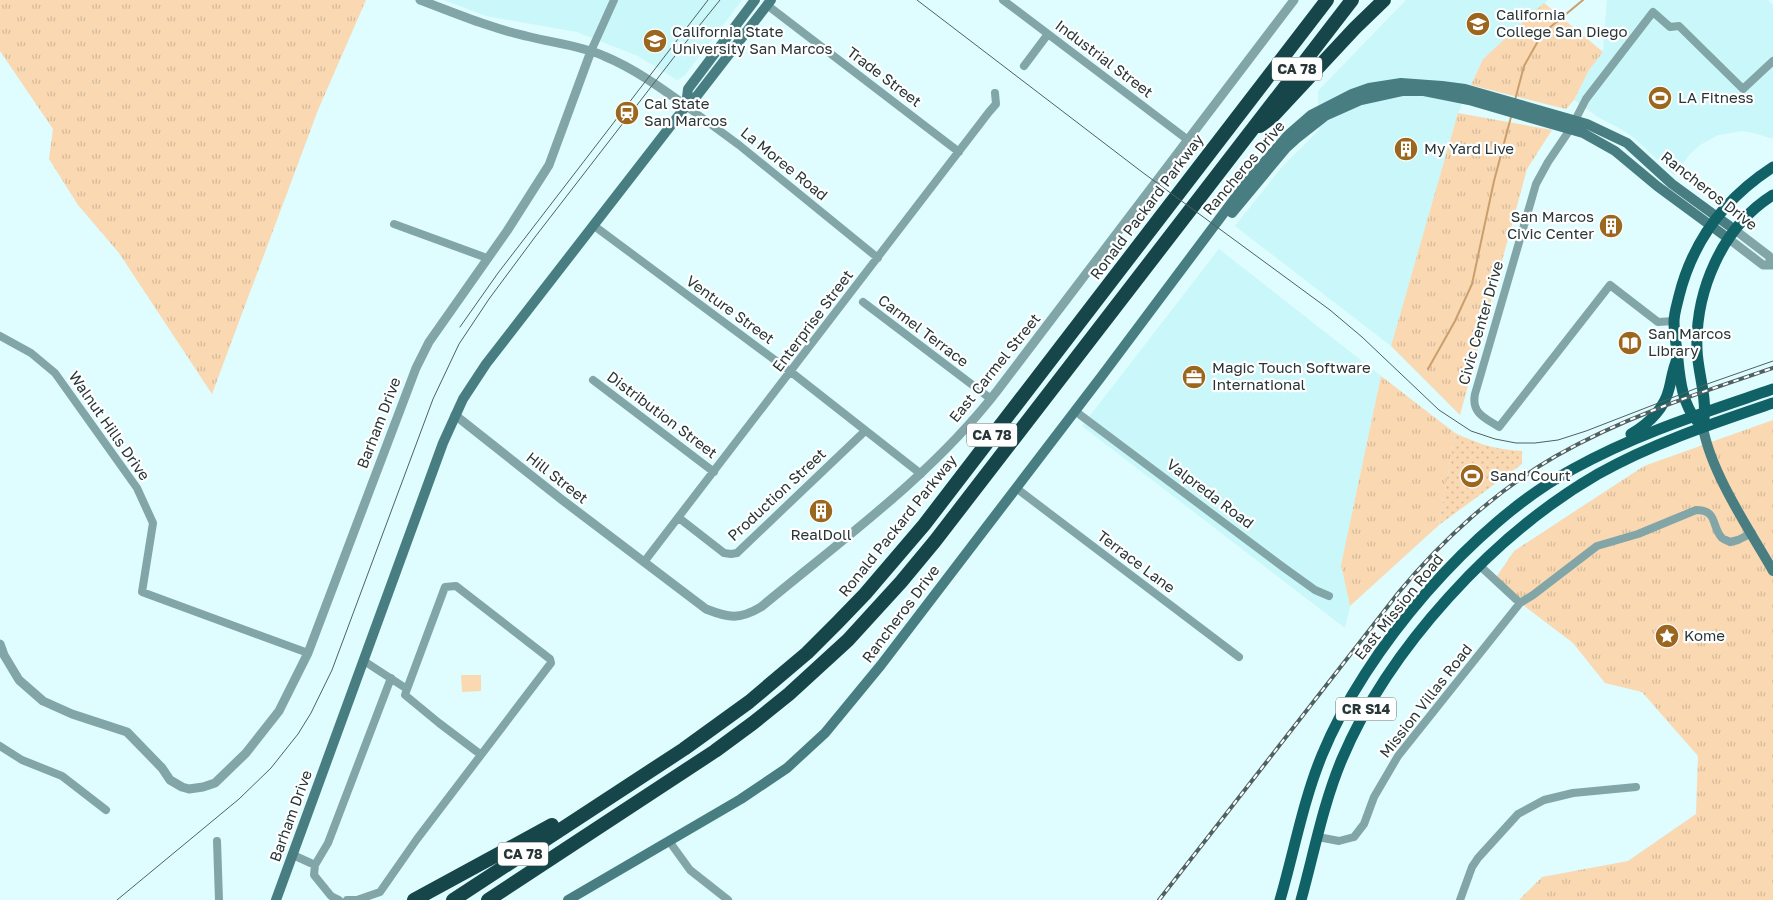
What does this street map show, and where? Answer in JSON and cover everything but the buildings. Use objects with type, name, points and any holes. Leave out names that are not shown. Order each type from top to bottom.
[{"type":"highway","name":"Ronald Packard Parkway","points":[[453,900],[684,749],[749,702],[807,652],[866,594],[930,517],[1327,0]]},
{"type":"highway","name":"CA 78","points":[[488,900],[746,729],[825,662],[859,628],[935,541],[1352,0]]},
{"type":"highway","points":[[1244,139],[1272,117],[1349,34],[1384,0]]},
{"type":"highway","points":[[414,900],[555,824],[594,808]]},
{"type":"main road","points":[[686,106],[696,97],[769,2]]},
{"type":"main road","points":[[686,106],[688,89],[752,4]]},
{"type":"main road","name":"Rancheros Drive","points":[[568,900],[741,799],[787,768],[826,733],[881,665],[1247,182],[1288,134],[1311,115],[1352,94],[1369,88],[1401,83],[1442,86],[1573,124],[1594,126],[1627,143],[1713,222],[1732,235]]},
{"type":"main road","name":"Barham Drive","points":[[276,900],[402,553],[455,415],[486,364],[686,106]]},
{"type":"main road","points":[[1703,428],[1693,416],[1684,393],[1678,357],[1674,321],[1684,277],[1696,249],[1713,222],[1736,194],[1773,167]]},
{"type":"main road","points":[[1773,195],[1745,218],[1716,260],[1706,285],[1697,323],[1700,381],[1705,401],[1703,428],[1706,442],[1721,479],[1773,571]]},
{"type":"main road","points":[[1571,470],[1614,442],[1633,433],[1651,419],[1661,407],[1678,357]]},
{"type":"main road","name":"East Mission Road","points":[[1280,900],[1311,784],[1336,723],[1364,674],[1386,643],[1431,588],[1463,554],[1490,528],[1571,470],[1649,432],[1773,389]]},
{"type":"main road","name":"CR S14","points":[[1301,900],[1339,766],[1371,701],[1398,661],[1432,618],[1479,565],[1559,498],[1580,485],[1649,449],[1773,403]]},
{"type":"main road","points":[[1311,784],[1315,800],[1308,826],[1318,837]]},
{"type":"street","name":"La Moree Road","points":[[420,0],[496,28],[527,37],[581,47],[603,55],[631,70],[662,88],[739,144],[878,258]]},
{"type":"street","points":[[592,51],[614,0]]},
{"type":"street","name":"Industrial Street","points":[[1003,0],[1188,140]]},
{"type":"street","name":"East Carmel Street","points":[[644,562],[706,609],[725,616],[738,617],[749,614],[761,607],[921,474],[991,399],[1294,0]]},
{"type":"street","name":"Trade Street","points":[[769,2],[959,152]]},
{"type":"street","points":[[1573,124],[1586,99],[1653,12],[1670,27],[1678,26],[1744,89],[1773,61]]},
{"type":"street","points":[[1024,66],[1048,34]]},
{"type":"street","name":"Barham Drive","points":[[0,644],[4,655],[19,680],[43,701],[72,714],[127,732],[162,768],[170,780],[182,787],[203,787],[215,783],[246,752],[279,711],[308,652],[416,368],[429,342],[507,231],[549,165],[592,51]]},
{"type":"street","name":"Enterprise Street","points":[[644,562],[996,104],[995,93]]},
{"type":"street","name":"Civic Center Drive","points":[[1573,124],[1536,184],[1475,394],[1474,408],[1499,427],[1610,284],[1658,322],[1674,321]]},
{"type":"street","points":[[394,224],[487,258]]},
{"type":"street","name":"Venture Street","points":[[593,225],[791,372],[921,474]]},
{"type":"street","name":"Carmel Terrace","points":[[863,302],[991,399]]},
{"type":"street","name":"Walnut Hills Drive","points":[[0,336],[31,352],[55,373],[137,488],[153,523],[142,592],[308,652]]},
{"type":"street","name":"Distribution Street","points":[[593,380],[714,472]]},
{"type":"street","name":"Valpreda Road","points":[[1075,410],[1283,567],[1315,590],[1329,596]]},
{"type":"street","name":"Hill Street","points":[[455,415],[644,562]]},
{"type":"street","name":"Production Street","points":[[678,518],[724,553],[737,553],[865,431]]},
{"type":"street","name":"Terrace Lane","points":[[1016,488],[1239,657]]},
{"type":"street","name":"Mission Villas Road","points":[[1318,837],[1339,841],[1354,837],[1364,824],[1374,797],[1398,756],[1520,603],[1597,546],[1638,534],[1696,510],[1704,510],[1711,514],[1722,538],[1730,542],[1752,533]]},
{"type":"street","points":[[1479,565],[1520,603]]},
{"type":"street","points":[[347,900],[357,900],[380,892],[480,754],[551,663],[550,658],[456,586],[445,586],[405,695],[480,754]]},
{"type":"street","points":[[364,661],[408,689]]},
{"type":"street","points":[[339,900],[331,896],[314,875],[315,866],[328,843],[391,678]]},
{"type":"street","points":[[0,746],[22,760],[62,776],[106,810]]},
{"type":"street","points":[[1460,900],[1472,867],[1478,858],[1518,814],[1544,800],[1573,793],[1636,787]]},
{"type":"street","points":[[217,841],[219,900]]},
{"type":"street","points":[[669,841],[690,870],[728,900]]},
{"type":"street","points":[[293,855],[315,866]]},
{"type":"shaded area","name":"California State University San Marcos","points":[[444,0],[742,0],[685,75],[677,80],[638,56],[577,32],[486,16]]},
{"type":"shaded area","points":[[1406,0],[1548,0],[1483,59],[1458,113],[1391,346],[1235,226],[1282,167],[1319,130],[1318,91]]},
{"type":"shaded area","points":[[1607,0],[1768,0],[1773,5],[1773,139],[1742,131],[1718,135],[1700,145],[1691,153],[1674,175],[1633,137],[1598,117],[1574,100],[1589,70],[1603,52]]},
{"type":"shaded area","points":[[1219,249],[1381,376],[1341,565],[1350,606],[1345,628],[1082,426]]},
{"type":"green space","points":[[0,0],[366,0],[318,110],[212,394],[119,253],[78,205],[49,159],[53,129],[0,51]]},
{"type":"green space","points":[[1544,3],[1603,52],[1589,70],[1574,100],[1566,109],[1471,85],[1483,59]]},
{"type":"green space","points":[[1458,113],[1552,130],[1527,169],[1460,415],[1391,346]]},
{"type":"green space","points":[[1381,376],[1455,433],[1439,525],[1350,606],[1341,565]]},
{"type":"green space","points":[[1773,420],[1773,900],[1519,900],[1542,877],[1628,861],[1696,814],[1698,756],[1642,692],[1605,683],[1573,643],[1493,582],[1514,551],[1644,466]]},
{"type":"green space","points":[[1455,433],[1488,446],[1522,451],[1522,464],[1439,525]]},
{"type":"green space","name":"Sand Court","points":[[1470,460],[1486,482],[1473,492],[1457,470]]},
{"type":"green space","points":[[461,675],[481,675],[481,691],[462,692]]},
{"type":"waterway","points":[[1515,100],[1524,66],[1542,34],[1583,0]]},
{"type":"waterway","points":[[1428,369],[1455,321],[1472,284],[1494,181],[1511,117]]},
{"type":"tram line","points":[[460,327],[498,273],[708,0]]},
{"type":"tram line","points":[[117,900],[239,799],[271,768],[298,734],[311,713],[332,670],[433,399],[459,344],[489,299],[535,237],[720,0]]},
{"type":"tram line","points":[[917,0],[1142,172],[1330,310],[1362,337],[1439,410],[1471,431],[1495,439],[1516,443],[1558,440],[1773,361]]},
{"type":"railway","points":[[1159,900],[1399,592],[1433,554],[1471,517],[1534,469],[1608,429],[1662,407],[1773,368]]},
{"type":"place","name":"California College San Diego","points":[[1478,24]]},
{"type":"place","name":"California State University San Marcos","points":[[655,41]]},
{"type":"place","name":"LA Fitness","points":[[1660,98]]},
{"type":"place","name":"Cal State San Marcos","points":[[627,113]]},
{"type":"place","name":"My Yard Live","points":[[1406,149]]},
{"type":"place","name":"San Marcos Civic Center","points":[[1611,226]]},
{"type":"place","name":"San Marcos Library","points":[[1630,343]]},
{"type":"place","name":"Magic Touch Software International","points":[[1194,377]]},
{"type":"place","name":"Sand Court","points":[[1472,476]]},
{"type":"place","name":"RealDoll","points":[[821,511]]},
{"type":"place","name":"Kome","points":[[1667,636]]}]
